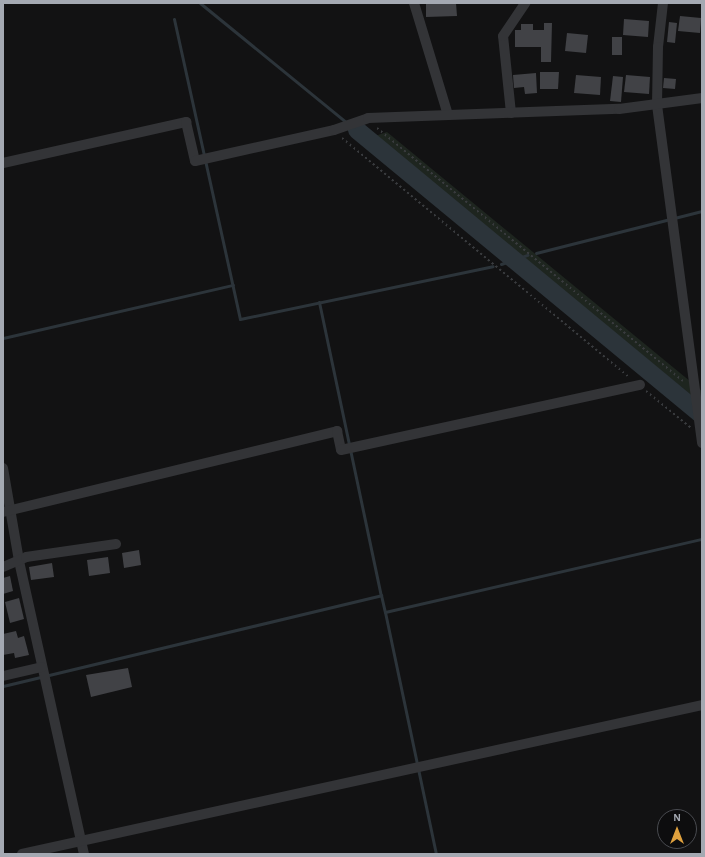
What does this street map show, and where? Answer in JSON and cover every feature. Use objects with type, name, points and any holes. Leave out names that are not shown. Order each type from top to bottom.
[{"type":"street","points":[[414,3],[448,115]]},
{"type":"street","points":[[511,113],[503,36],[525,3]]},
{"type":"street","points":[[663,3],[658,47],[657,105],[699,389],[702,440]]},
{"type":"street","points":[[3,163],[186,122],[195,161],[334,130],[368,118],[511,113],[657,105],[702,98]]},
{"type":"street","points":[[6,511],[337,431],[341,450],[640,385]]},
{"type":"street","points":[[3,468],[6,511],[19,561],[84,854]]},
{"type":"street","points":[[3,567],[19,561],[116,544]]},
{"type":"street","points":[[3,676],[44,673]]},
{"type":"street","points":[[22,854],[702,705]]},
{"type":"path","points":[[368,118],[385,137],[699,389]]},
{"type":"path","points":[[334,130],[640,385],[702,440]]},
{"type":"shaded area","points":[[387,132],[702,391],[702,404],[375,136]]},
{"type":"building","points":[[426,3],[456,3],[457,16],[426,17]]},
{"type":"building","points":[[680,16],[701,18],[700,33],[678,31]]},
{"type":"building","points":[[624,19],[649,21],[648,37],[623,35]]},
{"type":"building","points":[[669,22],[677,23],[675,43],[667,42]]},
{"type":"building","points":[[544,23],[552,23],[551,62],[541,62],[541,47],[515,47],[515,30],[521,30],[521,24],[533,24],[533,30],[544,30]]},
{"type":"building","points":[[567,33],[588,35],[586,53],[565,51]]},
{"type":"building","points":[[612,37],[622,37],[622,55],[612,55]]},
{"type":"building","points":[[540,72],[559,72],[558,89],[540,89]]},
{"type":"building","points":[[536,73],[537,93],[525,94],[524,87],[514,88],[513,75]]},
{"type":"building","points":[[576,75],[601,77],[600,95],[574,93]]},
{"type":"building","points":[[626,75],[650,77],[649,94],[624,92]]},
{"type":"building","points":[[613,76],[623,77],[621,102],[610,101]]},
{"type":"building","points":[[664,78],[676,79],[675,89],[663,88]]},
{"type":"building","points":[[139,550],[141,565],[124,568],[122,553]]},
{"type":"building","points":[[108,557],[110,573],[89,576],[87,560]]},
{"type":"building","points":[[52,563],[54,577],[31,580],[29,567]]},
{"type":"building","points":[[10,576],[13,591],[3,594],[3,578]]},
{"type":"building","points":[[19,598],[24,619],[10,623],[5,602]]},
{"type":"building","points":[[16,631],[18,638],[24,636],[29,655],[15,658],[14,653],[3,655],[3,634]]},
{"type":"building","points":[[128,668],[132,687],[91,697],[86,675]]},
{"type":"waterway","points":[[200,3],[347,123]]},
{"type":"waterway","points":[[174,19],[240,319],[493,266]]},
{"type":"waterway","points":[[352,126],[357,130]]},
{"type":"waterway","points":[[357,130],[702,415]]},
{"type":"waterway","points":[[536,253],[702,211]]},
{"type":"waterway","points":[[501,264],[527,255]]},
{"type":"waterway","points":[[3,338],[233,285]]},
{"type":"waterway","points":[[319,302],[381,595]]},
{"type":"waterway","points":[[3,686],[381,595],[385,612],[702,539]]},
{"type":"waterway","points":[[385,612],[436,854]]}]
